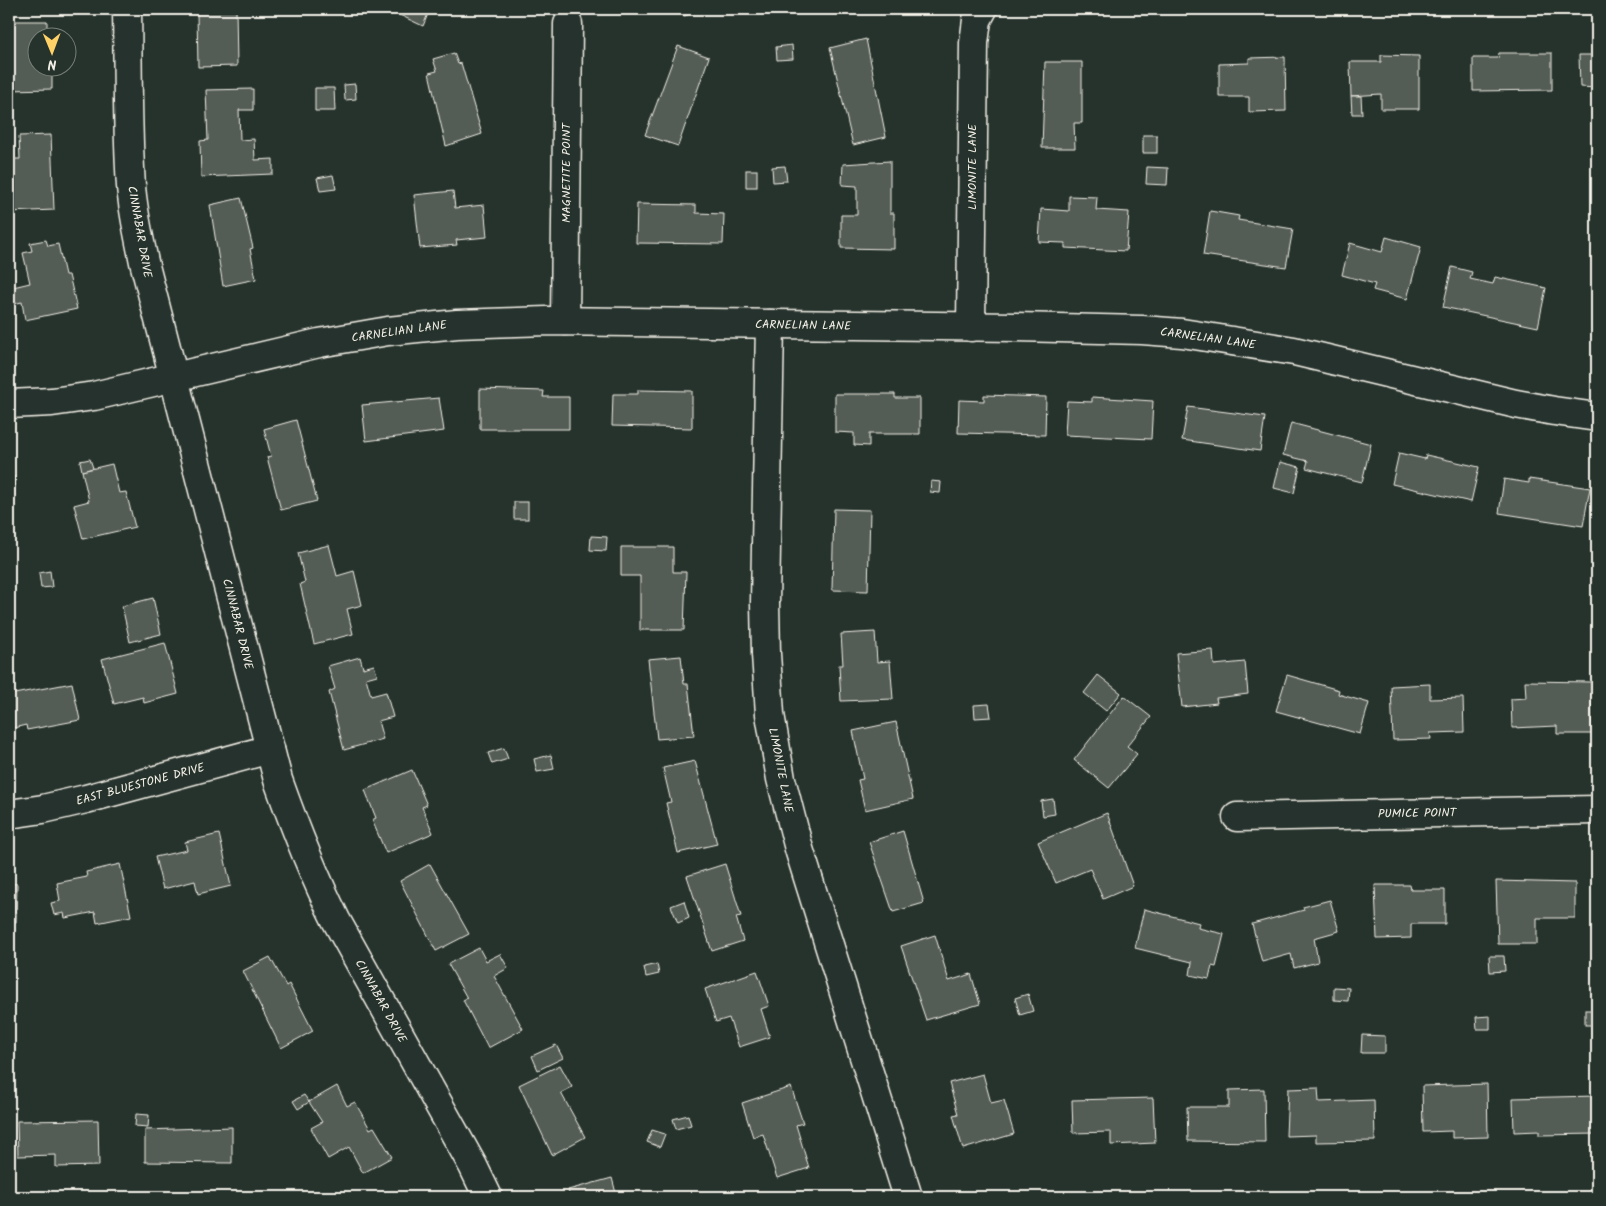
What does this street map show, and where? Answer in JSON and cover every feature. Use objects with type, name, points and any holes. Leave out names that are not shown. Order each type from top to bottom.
[{"type":"street","name":"CINNABAR DRIVE","points":[[127,9],[132,188],[137,228],[144,262],[278,780],[293,824],[319,887],[355,956],[473,1166],[488,1197]]},
{"type":"street","name":"LIMONITE LANE","points":[[971,327],[974,43],[977,20],[983,9]]},
{"type":"street","name":"MAGNETITE POINT","points":[[565,321],[568,24]]},
{"type":"street","name":"CARNELIAN LANE","points":[[9,404],[52,402],[94,396],[319,344],[388,331],[457,324],[565,321],[1182,332],[1312,355],[1516,404],[1597,417]]},
{"type":"street","name":"LIMONITE LANE","points":[[770,324],[765,603],[770,714],[781,779],[801,857],[908,1197]]},
{"type":"street","name":"EAST BLUESTONE DRIVE","points":[[9,814],[44,809],[86,799],[270,749]]},
{"type":"street","name":"PUMICE POINT","points":[[1237,817],[1597,810]]},
{"type":"building","points":[[204,9],[236,9],[237,66],[198,67],[197,12],[204,12]]},
{"type":"building","points":[[387,9],[430,9],[423,26]]},
{"type":"building","points":[[681,9],[708,9],[684,16]]},
{"type":"building","points":[[12,21],[47,21],[47,28],[28,28],[28,78],[52,78],[52,89],[9,90],[9,54],[12,54]]},
{"type":"building","points":[[866,39],[886,137],[853,145],[830,48]]},
{"type":"building","points":[[792,45],[793,59],[777,60],[776,47]]},
{"type":"building","points":[[678,46],[709,57],[678,146],[645,135]]},
{"type":"building","points":[[454,53],[458,64],[461,63],[482,134],[446,146],[429,73],[437,71],[433,59]]},
{"type":"building","points":[[1499,53],[1552,53],[1552,90],[1473,91],[1473,58],[1498,58]]},
{"type":"building","points":[[1381,55],[1419,56],[1419,109],[1381,109],[1381,94],[1351,96],[1350,62],[1381,62]]},
{"type":"building","points":[[1579,55],[1597,55],[1597,88],[1580,87]]},
{"type":"building","points":[[1285,57],[1286,111],[1249,112],[1249,97],[1219,97],[1219,64],[1249,63],[1249,58]]},
{"type":"building","points":[[1045,62],[1082,62],[1082,123],[1074,123],[1075,148],[1042,148]]},
{"type":"building","points":[[355,84],[356,99],[345,100],[344,85]]},
{"type":"building","points":[[315,88],[334,88],[335,111],[315,111]]},
{"type":"building","points":[[253,89],[253,110],[239,110],[240,140],[254,139],[255,160],[273,159],[273,174],[201,177],[200,141],[208,140],[206,90]]},
{"type":"building","points":[[1351,96],[1361,96],[1362,114],[1352,114]]},
{"type":"building","points":[[51,135],[54,210],[9,212],[9,192],[15,192],[14,159],[20,159],[19,136]]},
{"type":"building","points":[[1143,135],[1157,135],[1157,153],[1143,153]]},
{"type":"building","points":[[890,161],[890,213],[894,213],[894,249],[841,248],[841,215],[857,215],[857,186],[842,185],[843,164]]},
{"type":"building","points":[[785,166],[787,181],[773,182],[772,167]]},
{"type":"building","points":[[1147,167],[1168,168],[1167,185],[1146,184]]},
{"type":"building","points":[[746,170],[757,170],[757,187],[746,187]]},
{"type":"building","points":[[333,175],[336,189],[320,191],[317,178]]},
{"type":"building","points":[[453,191],[455,208],[484,205],[487,237],[456,240],[457,245],[420,248],[414,195]]},
{"type":"building","points":[[1069,196],[1097,197],[1096,210],[1129,212],[1126,251],[1065,248],[1065,243],[1039,242],[1041,209],[1069,211]]},
{"type":"building","points":[[241,198],[253,248],[250,249],[256,279],[223,286],[210,205]]},
{"type":"building","points":[[637,204],[696,205],[696,213],[724,214],[723,244],[636,243]]},
{"type":"building","points":[[1210,211],[1239,216],[1238,220],[1293,229],[1286,267],[1203,255]]},
{"type":"building","points":[[1386,237],[1421,247],[1407,299],[1373,290],[1375,284],[1342,275],[1350,243],[1382,252]]},
{"type":"building","points":[[46,240],[48,246],[58,244],[65,275],[69,275],[77,309],[25,320],[22,302],[13,304],[9,288],[30,283],[23,253],[32,251],[30,243]]},
{"type":"building","points":[[1452,267],[1472,272],[1470,279],[1493,284],[1495,277],[1546,288],[1538,327],[1443,307]]},
{"type":"building","points":[[480,389],[544,391],[543,397],[569,397],[569,429],[480,429]]},
{"type":"building","points":[[638,390],[692,391],[692,428],[612,426],[613,394],[638,394]]},
{"type":"building","points":[[835,394],[895,394],[895,398],[920,398],[920,434],[869,434],[869,446],[854,445],[854,433],[835,432]]},
{"type":"building","points":[[984,395],[1046,397],[1045,435],[958,433],[959,400],[984,401]]},
{"type":"building","points":[[1092,397],[1153,401],[1151,439],[1065,435],[1067,401],[1092,402]]},
{"type":"building","points":[[439,398],[444,431],[366,441],[362,405]]},
{"type":"building","points":[[1188,407],[1265,417],[1260,451],[1182,440]]},
{"type":"building","points":[[296,420],[317,501],[281,510],[267,457],[271,456],[264,429]]},
{"type":"building","points":[[1291,423],[1371,444],[1362,482],[1306,468],[1308,461],[1283,455]]},
{"type":"building","points":[[1399,453],[1425,459],[1426,455],[1479,467],[1471,502],[1392,484]]},
{"type":"building","points":[[90,459],[93,468],[82,471],[80,461]]},
{"type":"building","points":[[1280,462],[1300,467],[1294,493],[1274,488]]},
{"type":"building","points":[[112,464],[119,493],[126,492],[135,527],[83,539],[74,505],[89,501],[82,471]]},
{"type":"building","points":[[9,476],[15,477],[13,516],[9,515]]},
{"type":"building","points":[[1504,479],[1529,483],[1529,479],[1590,488],[1583,526],[1499,513]]},
{"type":"building","points":[[931,481],[941,482],[940,493],[930,492]]},
{"type":"building","points":[[514,502],[528,502],[528,519],[514,519]]},
{"type":"building","points":[[834,509],[870,510],[868,591],[832,590]]},
{"type":"building","points":[[591,536],[607,537],[606,551],[590,550]]},
{"type":"building","points":[[329,545],[337,576],[354,571],[362,605],[347,609],[353,634],[314,644],[300,584],[305,582],[298,553]]},
{"type":"building","points":[[621,547],[673,547],[673,572],[686,572],[684,630],[640,630],[640,576],[621,576]]},
{"type":"building","points":[[50,571],[52,587],[41,588],[39,573]]},
{"type":"building","points":[[153,598],[161,634],[130,642],[122,606]]},
{"type":"building","points":[[875,632],[877,662],[890,661],[893,699],[841,701],[839,665],[843,665],[841,634]]},
{"type":"building","points":[[165,643],[178,694],[144,703],[143,697],[114,704],[102,659]]},
{"type":"building","points":[[1213,650],[1214,665],[1245,662],[1248,694],[1216,698],[1217,703],[1182,707],[1176,653]]},
{"type":"building","points":[[681,656],[684,684],[688,684],[694,736],[657,739],[648,659]]},
{"type":"building","points":[[360,657],[363,668],[374,665],[377,675],[366,678],[371,696],[386,692],[393,717],[378,721],[383,739],[344,750],[329,692],[335,689],[328,666]]},
{"type":"building","points":[[1098,675],[1121,693],[1106,711],[1084,693]]},
{"type":"building","points":[[1287,675],[1339,690],[1338,694],[1369,703],[1360,734],[1276,711]]},
{"type":"building","points":[[1525,681],[1591,682],[1592,734],[1557,734],[1557,726],[1512,728],[1511,699],[1526,698]]},
{"type":"building","points":[[72,683],[80,720],[27,730],[26,725],[9,729],[9,695]]},
{"type":"building","points":[[1430,684],[1430,699],[1463,698],[1464,732],[1430,733],[1431,739],[1393,740],[1391,686]]},
{"type":"building","points":[[1124,696],[1151,717],[1127,746],[1137,754],[1109,788],[1074,760]]},
{"type":"building","points":[[989,704],[991,717],[975,718],[974,705]]},
{"type":"building","points":[[896,722],[913,799],[865,810],[858,780],[863,779],[853,731]]},
{"type":"building","points":[[504,748],[508,759],[492,764],[488,753]]},
{"type":"building","points":[[551,755],[554,769],[537,772],[534,759]]},
{"type":"building","points":[[695,761],[717,844],[678,853],[666,803],[671,802],[663,768]]},
{"type":"building","points":[[412,770],[427,805],[422,807],[433,833],[386,853],[372,820],[376,818],[365,790]]},
{"type":"building","points":[[1053,799],[1055,814],[1043,816],[1041,801]]},
{"type":"building","points":[[1107,813],[1133,886],[1103,899],[1090,869],[1056,883],[1038,842]]},
{"type":"building","points":[[903,831],[924,903],[893,912],[869,842]]},
{"type":"building","points":[[219,834],[231,886],[198,894],[195,881],[163,889],[155,857],[187,850],[185,842]]},
{"type":"building","points":[[120,864],[131,916],[97,923],[95,912],[65,918],[64,913],[54,915],[51,903],[60,901],[57,883],[87,877],[86,872]]},
{"type":"building","points":[[430,864],[469,934],[436,951],[400,881]]},
{"type":"building","points":[[725,864],[741,916],[736,917],[743,941],[712,951],[687,876]]},
{"type":"building","points":[[1496,881],[1575,883],[1575,918],[1537,918],[1537,944],[1498,944]]},
{"type":"building","points":[[9,883],[17,884],[16,922],[9,922]]},
{"type":"building","points":[[1375,885],[1410,885],[1411,890],[1445,890],[1445,924],[1411,924],[1411,938],[1377,939]]},
{"type":"building","points":[[1330,900],[1339,931],[1314,938],[1318,962],[1294,968],[1291,954],[1262,962],[1252,924],[1304,910],[1303,907]]},
{"type":"building","points":[[684,901],[689,918],[678,923],[671,906]]},
{"type":"building","points":[[1144,909],[1199,923],[1198,928],[1224,934],[1216,967],[1212,966],[1209,979],[1190,975],[1192,962],[1135,948]]},
{"type":"building","points":[[935,935],[949,981],[971,974],[980,1004],[926,1020],[901,946]]},
{"type":"building","points":[[479,948],[486,961],[500,954],[508,968],[494,976],[523,1029],[488,1048],[463,1000],[467,998],[448,964]]},
{"type":"building","points":[[1489,956],[1504,956],[1505,971],[1490,972]]},
{"type":"building","points":[[270,957],[286,986],[289,984],[313,1031],[281,1048],[243,971]]},
{"type":"building","points":[[657,964],[659,974],[646,977],[644,967]]},
{"type":"building","points":[[757,971],[769,1006],[761,1009],[770,1037],[739,1047],[729,1018],[716,1022],[705,989]]},
{"type":"building","points":[[1334,987],[1349,988],[1348,1001],[1334,1000]]},
{"type":"building","points":[[1028,994],[1033,1011],[1020,1015],[1015,998]]},
{"type":"building","points":[[1585,1010],[1597,1010],[1597,1025],[1585,1025]]},
{"type":"building","points":[[1490,1016],[1490,1029],[1477,1029],[1476,1017]]},
{"type":"building","points":[[1362,1035],[1385,1036],[1385,1053],[1361,1053]]},
{"type":"building","points":[[556,1045],[563,1058],[538,1070],[532,1056]]},
{"type":"building","points":[[560,1065],[572,1087],[561,1093],[585,1137],[552,1155],[519,1085]]},
{"type":"building","points":[[983,1074],[991,1103],[1004,1100],[1014,1134],[963,1149],[953,1115],[958,1114],[949,1083]]},
{"type":"building","points":[[1487,1084],[1488,1137],[1452,1138],[1452,1131],[1423,1132],[1422,1086]]},
{"type":"building","points":[[337,1086],[347,1106],[355,1102],[370,1129],[374,1127],[392,1157],[363,1173],[349,1147],[328,1159],[311,1128],[322,1122],[309,1102]]},
{"type":"building","points":[[791,1087],[803,1123],[796,1125],[809,1168],[777,1178],[763,1134],[753,1137],[742,1103]]},
{"type":"building","points":[[1318,1088],[1319,1102],[1374,1100],[1375,1141],[1316,1142],[1316,1135],[1286,1136],[1288,1089]]},
{"type":"building","points":[[1264,1089],[1265,1142],[1188,1141],[1187,1107],[1229,1107],[1229,1090]]},
{"type":"building","points":[[304,1095],[309,1102],[298,1109],[293,1101]]},
{"type":"building","points":[[1597,1096],[1597,1134],[1539,1135],[1539,1131],[1514,1132],[1513,1098]]},
{"type":"building","points":[[1153,1098],[1155,1143],[1111,1145],[1111,1132],[1073,1133],[1072,1100]]},
{"type":"building","points":[[136,1114],[149,1115],[148,1127],[135,1126]]},
{"type":"building","points":[[688,1115],[691,1125],[676,1129],[673,1119]]},
{"type":"building","points":[[98,1120],[99,1166],[56,1167],[56,1155],[18,1156],[17,1121]]},
{"type":"building","points":[[232,1127],[232,1163],[145,1162],[145,1130]]},
{"type":"building","points":[[652,1130],[665,1134],[660,1147],[647,1142]]},
{"type":"building","points":[[612,1178],[617,1197],[570,1197],[568,1190]]}]
